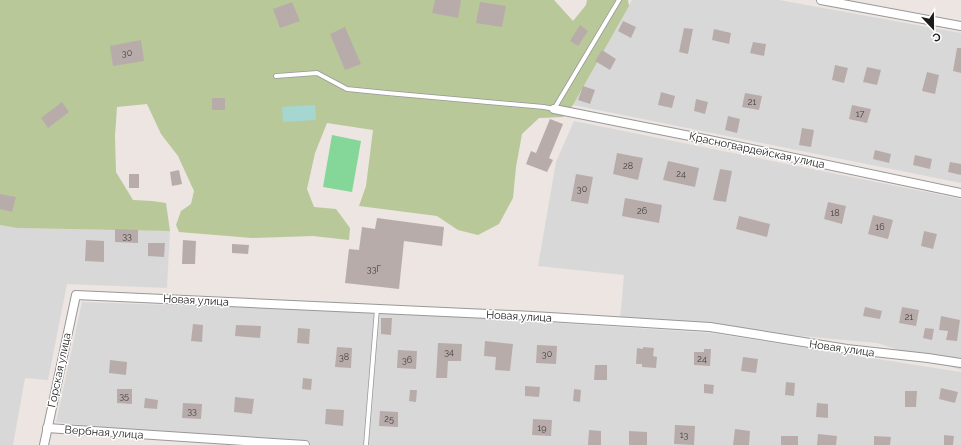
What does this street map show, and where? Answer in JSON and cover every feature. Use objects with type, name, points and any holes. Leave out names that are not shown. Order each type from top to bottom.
[{"type":"street","points":[[821,0],[961,26]]},
{"type":"street","name":"Красногвардейская улица","points":[[554,109],[961,193]]},
{"type":"street","name":"Новая улица","points":[[76,295],[377,308],[710,327],[847,349],[961,363]]},
{"type":"street","name":"Горская улица","points":[[44,445],[76,295]]},
{"type":"street","name":"Вербная улица","points":[[47,428],[305,445]]},
{"type":"lane","points":[[276,76],[317,73],[347,89],[554,109],[619,0]]},
{"type":"lane","points":[[366,445],[377,308]]},
{"type":"shaded area","points":[[632,0],[779,0],[961,33],[961,183],[573,105]]},
{"type":"shaded area","points":[[574,121],[961,199],[961,370],[877,343],[620,319],[624,275],[538,266],[556,162]]},
{"type":"shaded area","points":[[0,225],[17,228],[170,231],[167,288],[67,284],[48,380],[25,378],[13,445],[0,445]]},
{"type":"shaded area","points":[[82,302],[387,312],[711,333],[961,372],[961,445],[253,445],[56,422]]},
{"type":"green space","points":[[0,0],[554,0],[573,21],[586,5],[587,0],[628,0],[629,6],[573,105],[563,117],[539,118],[522,134],[516,167],[513,198],[499,224],[478,235],[458,230],[437,216],[359,206],[366,186],[373,130],[327,123],[315,153],[307,189],[314,207],[336,209],[350,228],[349,240],[313,236],[252,238],[179,232],[176,225],[181,211],[191,204],[194,191],[178,156],[161,134],[147,104],[117,107],[115,136],[116,172],[133,200],[166,203],[170,231],[17,228],[0,225]]},
{"type":"green space","points":[[332,135],[361,141],[352,192],[323,187]]},
{"type":"water","points":[[315,105],[316,120],[283,122],[282,107]]},
{"type":"building","points":[[435,0],[461,0],[458,18],[432,13]]},
{"type":"building","points":[[292,2],[300,21],[280,28],[273,9]]},
{"type":"building","points":[[480,2],[506,6],[502,27],[476,23]]},
{"type":"building","points":[[623,21],[636,27],[631,38],[618,31]]},
{"type":"building","points":[[580,25],[588,31],[578,46],[570,41]]},
{"type":"building","points":[[345,27],[361,64],[345,70],[330,34]]},
{"type":"building","points":[[684,28],[693,29],[688,54],[679,52]]},
{"type":"building","points":[[714,29],[731,33],[729,44],[712,40]]},
{"type":"building","points":[[141,40],[144,61],[113,66],[110,46]]},
{"type":"building","points":[[753,42],[766,44],[764,56],[750,53]]},
{"type":"building","points":[[957,48],[961,48],[961,73],[953,71]]},
{"type":"building","points":[[602,50],[616,59],[610,70],[595,61]]},
{"type":"building","points":[[835,65],[848,68],[844,83],[832,80]]},
{"type":"building","points":[[867,67],[881,70],[877,85],[863,82]]},
{"type":"building","points":[[927,72],[939,75],[935,94],[922,91]]},
{"type":"building","points":[[583,86],[595,90],[590,104],[578,100]]},
{"type":"building","points":[[661,92],[675,96],[672,108],[658,105]]},
{"type":"building","points":[[745,93],[762,96],[759,110],[742,107]]},
{"type":"building","points":[[212,98],[225,98],[225,110],[212,110]]},
{"type":"building","points":[[696,99],[708,102],[705,114],[694,111]]},
{"type":"building","points":[[62,102],[69,112],[48,128],[41,118]]},
{"type":"building","points":[[852,105],[871,109],[867,123],[849,119]]},
{"type":"building","points":[[728,116],[740,119],[737,133],[725,130]]},
{"type":"building","points":[[550,119],[563,124],[549,158],[553,160],[547,172],[526,164],[531,151],[536,153]]},
{"type":"building","points":[[802,128],[814,130],[811,147],[799,145]]},
{"type":"building","points":[[875,150],[891,154],[889,163],[873,159]]},
{"type":"building","points":[[617,153],[643,158],[638,180],[613,174]]},
{"type":"building","points":[[915,155],[932,159],[930,169],[913,165]]},
{"type":"building","points":[[668,161],[699,168],[695,187],[663,180]]},
{"type":"building","points":[[950,162],[961,164],[961,175],[948,172]]},
{"type":"building","points":[[720,169],[732,171],[726,202],[713,200]]},
{"type":"building","points":[[179,170],[182,184],[172,186],[170,172]]},
{"type":"building","points":[[129,174],[139,174],[139,188],[129,188]]},
{"type":"building","points":[[576,174],[593,177],[588,204],[571,201]]},
{"type":"building","points":[[0,194],[16,197],[12,212],[0,209]]},
{"type":"building","points":[[625,198],[662,205],[659,223],[622,216]]},
{"type":"building","points":[[828,202],[846,206],[842,224],[824,219]]},
{"type":"building","points":[[873,215],[893,220],[888,239],[868,234]]},
{"type":"building","points":[[739,216],[770,224],[767,237],[736,229]]},
{"type":"building","points":[[377,218],[444,227],[442,246],[404,241],[399,289],[345,283],[349,249],[359,250],[362,227],[375,229]]},
{"type":"building","points":[[115,229],[138,230],[138,243],[115,242]]},
{"type":"building","points":[[924,231],[937,234],[933,249],[921,246]]},
{"type":"building","points":[[86,240],[104,241],[104,262],[85,261]]},
{"type":"building","points":[[183,240],[196,241],[195,264],[182,264]]},
{"type":"building","points":[[148,243],[165,243],[164,257],[148,256]]},
{"type":"building","points":[[232,244],[249,245],[248,254],[232,253]]},
{"type":"building","points":[[865,307],[882,311],[880,319],[863,316]]},
{"type":"building","points":[[902,307],[919,310],[916,326],[899,323]]},
{"type":"building","points":[[941,316],[960,320],[957,341],[946,340],[948,331],[939,330]]},
{"type":"building","points":[[381,318],[392,318],[391,335],[381,334]]},
{"type":"building","points":[[193,324],[203,325],[202,342],[191,341]]},
{"type":"building","points":[[236,325],[261,326],[260,338],[235,336]]},
{"type":"building","points":[[298,328],[310,329],[309,344],[297,343]]},
{"type":"building","points":[[925,328],[934,329],[932,340],[923,338]]},
{"type":"building","points":[[485,341],[513,344],[510,371],[495,370],[496,357],[484,356]]},
{"type":"building","points":[[438,343],[462,344],[461,361],[448,361],[447,378],[436,378]]},
{"type":"building","points":[[537,345],[557,346],[556,364],[536,363]]},
{"type":"building","points":[[337,347],[352,348],[351,368],[335,367]]},
{"type":"building","points":[[643,347],[654,348],[653,356],[657,357],[656,368],[642,367],[642,364],[636,364],[637,348],[643,349]]},
{"type":"building","points":[[704,349],[711,349],[710,366],[694,365],[694,352],[704,352]]},
{"type":"building","points":[[398,350],[417,351],[416,369],[397,368]]},
{"type":"building","points":[[743,357],[758,359],[756,373],[741,371]]},
{"type":"building","points":[[110,360],[127,362],[126,375],[109,373]]},
{"type":"building","points":[[595,365],[607,365],[607,380],[594,380]]},
{"type":"building","points":[[303,378],[312,379],[311,390],[302,389]]},
{"type":"building","points":[[786,382],[795,383],[794,396],[785,395]]},
{"type":"building","points":[[704,384],[714,385],[713,394],[704,393]]},
{"type":"building","points":[[525,386],[540,387],[539,397],[525,396]]},
{"type":"building","points":[[941,388],[958,392],[955,403],[939,399]]},
{"type":"building","points":[[117,389],[132,389],[132,404],[117,403]]},
{"type":"building","points":[[574,389],[581,390],[580,402],[573,401]]},
{"type":"building","points":[[410,390],[417,390],[416,402],[409,401]]},
{"type":"building","points":[[905,391],[917,391],[916,407],[905,407]]},
{"type":"building","points":[[235,397],[254,399],[252,414],[234,412]]},
{"type":"building","points":[[145,398],[158,400],[157,409],[144,408]]},
{"type":"building","points":[[183,403],[202,404],[201,419],[182,418]]},
{"type":"building","points":[[817,403],[828,404],[828,418],[816,417]]},
{"type":"building","points":[[326,409],[344,410],[343,426],[325,424]]},
{"type":"building","points":[[380,411],[398,412],[398,427],[379,426]]},
{"type":"building","points":[[533,419],[552,420],[551,436],[532,435]]},
{"type":"building","points":[[675,425],[695,426],[694,445],[674,444]]},
{"type":"building","points":[[735,429],[750,431],[749,445],[733,445]]},
{"type":"building","points":[[589,430],[601,431],[601,445],[588,445]]},
{"type":"building","points":[[629,431],[647,432],[647,445],[629,445]]},
{"type":"building","points":[[818,434],[837,436],[836,445],[817,445]]},
{"type":"building","points":[[944,435],[954,436],[953,445],[944,445]]},
{"type":"building","points":[[781,436],[798,436],[798,445],[781,445]]},
{"type":"building","points":[[874,436],[891,437],[890,445],[874,445]]}]
